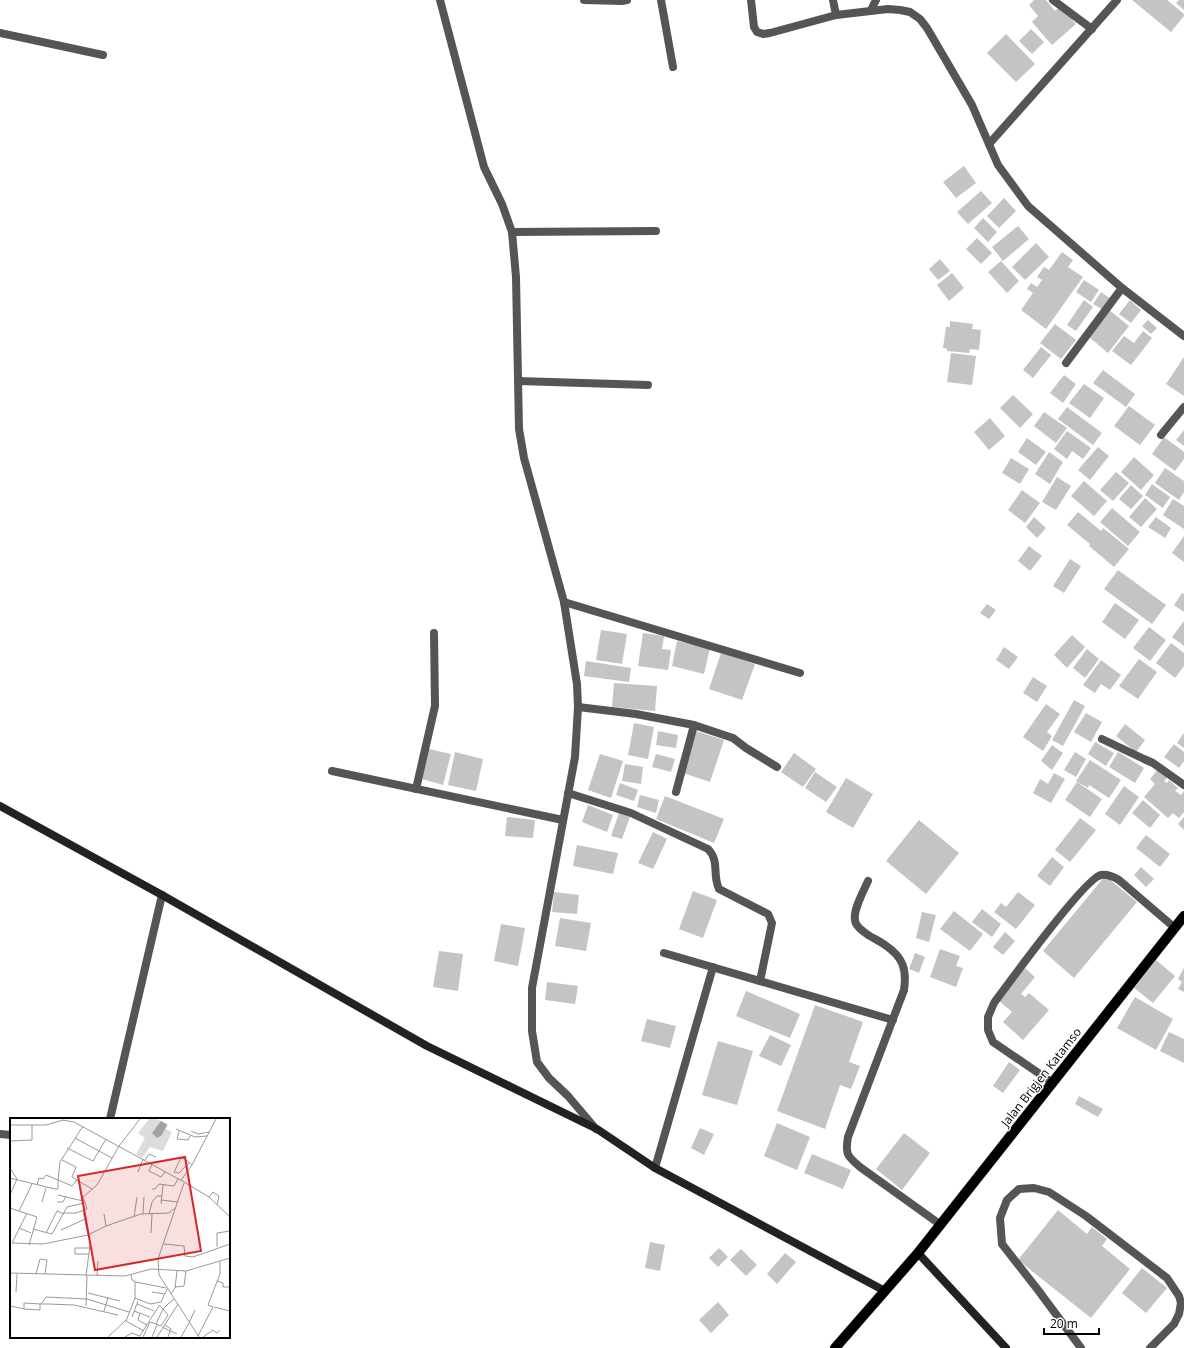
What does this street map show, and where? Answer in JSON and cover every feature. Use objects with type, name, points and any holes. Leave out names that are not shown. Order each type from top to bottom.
[{"type":"main road","name":"Jalan Brigjen Katamso","points":[[835,1348],[885,1292],[941,1225],[1184,916]]},
{"type":"street","points":[[440,0],[484,167],[502,204],[512,232],[516,277],[519,429],[524,458],[564,602],[577,684],[578,707],[575,757],[532,988],[532,1031],[537,1062],[548,1078],[568,1096],[597,1130]]},
{"type":"street","points":[[584,0],[627,0]]},
{"type":"street","points":[[661,0],[673,68]]},
{"type":"street","points":[[751,0],[754,27],[757,32],[763,34],[836,15],[871,10],[900,10],[910,12],[920,19],[927,28],[972,106],[998,165],[1028,206],[1122,288],[1184,336]]},
{"type":"street","points":[[833,0],[836,15]]},
{"type":"street","points":[[871,10],[876,0]]},
{"type":"street","points":[[1053,0],[1092,29]]},
{"type":"street","points":[[989,144],[1117,0]]},
{"type":"street","points":[[0,33],[103,55]]},
{"type":"street","points":[[512,232],[656,231]]},
{"type":"street","points":[[1066,362],[1122,288]]},
{"type":"street","points":[[518,381],[648,385]]},
{"type":"street","points":[[1161,435],[1184,407]]},
{"type":"street","points":[[564,602],[800,673]]},
{"type":"street","points":[[416,789],[435,706],[434,633]]},
{"type":"street","points":[[578,707],[636,714],[694,725],[733,738],[746,748],[778,767]]},
{"type":"street","points":[[676,792],[694,725]]},
{"type":"street","points":[[1102,739],[1153,763],[1184,785]]},
{"type":"street","points":[[332,771],[563,820]]},
{"type":"street","points":[[568,793],[631,813],[708,849],[713,854],[715,862],[715,882],[719,889],[768,914],[772,923],[760,981]]},
{"type":"street","points":[[0,806],[162,895],[427,1046],[597,1130],[655,1168],[885,1292]]},
{"type":"street","points":[[1053,1082],[993,1042],[988,1030],[988,1017],[994,1003],[1059,917],[1094,878],[1102,875],[1111,876],[1119,880],[1175,928]]},
{"type":"street","points":[[868,881],[854,920],[859,928],[869,936],[897,954],[903,965],[906,977],[904,990],[848,1137],[848,1155],[860,1167],[941,1225]]},
{"type":"street","points":[[110,1118],[162,895]]},
{"type":"street","points":[[664,953],[893,1020]]},
{"type":"street","points":[[655,1168],[713,967]]},
{"type":"street","points":[[0,1134],[10,1136]]},
{"type":"street","points":[[1081,1348],[1002,1244],[1000,1218],[1007,1200],[1019,1189],[1034,1188],[1049,1192],[1086,1216],[1167,1278],[1182,1303],[1174,1324],[1150,1348]]},
{"type":"street","points":[[918,1253],[1006,1348]]},
{"type":"building","points":[[1034,0],[1046,0],[1055,11],[1060,6],[1076,24],[1052,45],[1032,22],[1038,16],[1029,5]]},
{"type":"building","points":[[1132,0],[1167,0],[1184,14],[1184,16],[1171,32]]},
{"type":"building","points":[[1179,0],[1184,0],[1184,10],[1176,3]]},
{"type":"building","points":[[1031,29],[1044,42],[1032,54],[1019,41]]},
{"type":"building","points":[[1006,34],[1035,64],[1016,82],[987,53]]},
{"type":"building","points":[[964,166],[976,183],[956,198],[943,182]]},
{"type":"building","points":[[981,191],[992,203],[968,224],[957,212]]},
{"type":"building","points":[[1004,198],[1016,211],[999,228],[987,216]]},
{"type":"building","points":[[983,218],[997,232],[988,242],[974,228]]},
{"type":"building","points":[[1018,226],[1029,239],[1003,261],[992,247]]},
{"type":"building","points":[[977,238],[992,253],[981,264],[966,249]]},
{"type":"building","points":[[1036,243],[1049,257],[1025,280],[1012,267]]},
{"type":"building","points":[[1062,252],[1073,260],[1068,267],[1083,277],[1046,329],[1021,310],[1033,293],[1027,289],[1031,283],[1037,287],[1042,280],[1037,277],[1044,267],[1049,270]]},
{"type":"building","points":[[940,259],[950,271],[938,280],[929,269]]},
{"type":"building","points":[[1001,261],[1019,281],[1007,293],[988,272]]},
{"type":"building","points":[[952,273],[964,288],[949,301],[937,285]]},
{"type":"building","points":[[1084,280],[1099,290],[1091,302],[1076,292]]},
{"type":"building","points":[[1101,292],[1111,299],[1103,310],[1093,304]]},
{"type":"building","points":[[1084,300],[1093,307],[1076,331],[1067,325]]},
{"type":"building","points":[[1130,300],[1141,310],[1131,323],[1119,314]]},
{"type":"building","points":[[1108,309],[1129,326],[1108,353],[1088,336]]},
{"type":"building","points":[[1148,320],[1157,328],[1151,334],[1142,326]]},
{"type":"building","points":[[950,321],[973,324],[972,329],[981,330],[979,350],[970,349],[969,353],[947,351],[947,349],[943,348],[946,327],[950,327]]},
{"type":"building","points":[[1055,324],[1076,340],[1061,359],[1040,343]]},
{"type":"building","points":[[1143,331],[1152,338],[1131,365],[1112,351],[1124,336],[1134,343]]},
{"type":"building","points":[[1041,347],[1051,355],[1033,378],[1023,370]]},
{"type":"building","points":[[951,353],[976,356],[972,385],[947,382]]},
{"type":"building","points":[[1184,357],[1184,396],[1166,384]]},
{"type":"building","points":[[1103,370],[1135,394],[1126,407],[1093,383]]},
{"type":"building","points":[[1064,375],[1076,384],[1063,403],[1050,393]]},
{"type":"building","points":[[1084,384],[1104,398],[1090,418],[1069,403]]},
{"type":"building","points":[[1013,395],[1033,414],[1020,428],[1000,408]]},
{"type":"building","points":[[1129,406],[1155,425],[1140,445],[1114,426]]},
{"type":"building","points":[[1067,407],[1102,433],[1093,445],[1058,419]]},
{"type":"building","points":[[1044,412],[1067,428],[1056,443],[1034,426]]},
{"type":"building","points":[[990,418],[1005,436],[989,450],[974,432]]},
{"type":"building","points":[[1184,430],[1184,446],[1176,440]]},
{"type":"building","points":[[1067,431],[1091,448],[1083,459],[1072,451],[1067,459],[1054,449]]},
{"type":"building","points":[[1164,437],[1184,452],[1184,459],[1175,471],[1152,454]]},
{"type":"building","points":[[1027,438],[1046,452],[1036,465],[1018,452]]},
{"type":"building","points":[[1098,447],[1109,456],[1090,480],[1078,470]]},
{"type":"building","points":[[1049,452],[1063,462],[1050,484],[1035,474]]},
{"type":"building","points":[[1134,457],[1154,475],[1141,490],[1121,472]]},
{"type":"building","points":[[1011,458],[1029,469],[1020,484],[1002,473]]},
{"type":"building","points":[[1165,468],[1184,481],[1184,492],[1179,500],[1155,483]]},
{"type":"building","points":[[1116,472],[1129,483],[1113,501],[1100,490]]},
{"type":"building","points":[[1057,477],[1071,486],[1056,510],[1042,502]]},
{"type":"building","points":[[1084,481],[1107,501],[1094,516],[1071,496]]},
{"type":"building","points":[[1152,484],[1170,497],[1163,508],[1145,495]]},
{"type":"building","points":[[1131,485],[1143,496],[1131,509],[1119,499]]},
{"type":"building","points":[[1022,490],[1040,503],[1025,523],[1008,510]]},
{"type":"building","points":[[1145,498],[1157,509],[1141,527],[1129,517]]},
{"type":"building","points":[[1173,499],[1184,506],[1184,529],[1163,515]]},
{"type":"building","points":[[1112,508],[1140,532],[1128,546],[1100,522]]},
{"type":"building","points":[[1078,512],[1101,531],[1103,528],[1129,549],[1114,567],[1067,525]]},
{"type":"building","points":[[1034,517],[1046,528],[1037,538],[1026,527]]},
{"type":"building","points":[[1156,517],[1171,528],[1165,538],[1148,527]]},
{"type":"building","points":[[1184,536],[1184,562],[1172,553]]},
{"type":"building","points":[[1029,546],[1042,556],[1030,571],[1018,561]]},
{"type":"building","points":[[1070,559],[1081,566],[1064,593],[1053,586]]},
{"type":"building","points":[[1118,570],[1166,605],[1152,624],[1104,589]]},
{"type":"building","points":[[1182,593],[1184,594],[1184,612],[1174,605]]},
{"type":"building","points":[[1115,603],[1139,620],[1125,639],[1102,622]]},
{"type":"building","points":[[987,604],[996,610],[989,619],[980,613]]},
{"type":"building","points":[[1184,621],[1184,646],[1172,637]]},
{"type":"building","points":[[1149,627],[1166,640],[1150,661],[1133,648]]},
{"type":"building","points":[[601,630],[627,634],[622,664],[596,660]]},
{"type":"building","points":[[643,633],[664,636],[662,649],[671,650],[668,670],[638,666]]},
{"type":"building","points":[[1072,635],[1085,647],[1067,668],[1054,655]]},
{"type":"building","points":[[677,641],[710,648],[704,674],[672,666]]},
{"type":"building","points":[[1171,643],[1184,653],[1184,666],[1175,678],[1156,663]]},
{"type":"building","points":[[1004,647],[1018,657],[1009,669],[996,660]]},
{"type":"building","points":[[1087,649],[1099,659],[1085,678],[1073,668]]},
{"type":"building","points":[[721,653],[755,664],[742,700],[709,689]]},
{"type":"building","points":[[1139,659],[1157,672],[1138,699],[1119,686]]},
{"type":"building","points":[[1101,660],[1121,675],[1110,690],[1101,684],[1095,693],[1083,685]]},
{"type":"building","points":[[586,661],[631,668],[629,682],[584,676]]},
{"type":"building","points":[[1033,677],[1047,686],[1037,702],[1023,693]]},
{"type":"building","points":[[614,683],[657,686],[655,711],[612,707]]},
{"type":"building","points":[[1074,700],[1085,706],[1063,746],[1052,740]]},
{"type":"building","points":[[1046,704],[1060,714],[1047,732],[1052,736],[1043,751],[1023,737]]},
{"type":"building","points":[[1086,713],[1102,722],[1091,742],[1074,732]]},
{"type":"building","points":[[634,723],[654,727],[648,759],[628,755]]},
{"type":"building","points":[[1125,724],[1145,740],[1136,752],[1116,736]]},
{"type":"building","points":[[658,731],[678,735],[676,748],[656,745]]},
{"type":"building","points":[[696,731],[724,740],[710,782],[683,773]]},
{"type":"building","points":[[1184,733],[1184,748],[1177,743]]},
{"type":"building","points":[[1095,742],[1114,753],[1106,766],[1088,754]]},
{"type":"building","points":[[1174,744],[1184,752],[1184,761],[1179,768],[1164,757]]},
{"type":"building","points":[[1052,745],[1063,753],[1052,770],[1041,761]]},
{"type":"building","points":[[429,749],[451,754],[443,785],[422,779]]},
{"type":"building","points":[[455,752],[483,759],[476,791],[448,785]]},
{"type":"building","points":[[1075,752],[1086,759],[1076,777],[1064,770]]},
{"type":"building","points":[[1118,752],[1144,768],[1135,783],[1109,767]]},
{"type":"building","points":[[794,753],[816,769],[803,787],[781,772]]},
{"type":"building","points":[[600,754],[623,761],[611,798],[588,790]]},
{"type":"building","points":[[656,754],[675,759],[671,772],[652,767]]},
{"type":"building","points":[[1090,760],[1121,780],[1109,798],[1089,785],[1088,788],[1076,781]]},
{"type":"building","points":[[625,764],[643,767],[641,784],[622,781]]},
{"type":"building","points":[[1158,769],[1168,777],[1164,781],[1167,783],[1169,780],[1178,788],[1175,791],[1181,795],[1184,791],[1184,812],[1179,818],[1173,813],[1168,818],[1144,797],[1155,784],[1150,779]]},
{"type":"building","points":[[815,772],[837,787],[826,802],[805,788]]},
{"type":"building","points":[[1054,773],[1065,779],[1051,803],[1033,793],[1040,779],[1048,784]]},
{"type":"building","points":[[846,778],[873,794],[853,828],[826,812]]},
{"type":"building","points":[[1077,782],[1102,799],[1090,817],[1065,800]]},
{"type":"building","points":[[620,783],[638,790],[634,801],[616,795]]},
{"type":"building","points":[[1124,786],[1139,797],[1120,825],[1105,814]]},
{"type":"building","points":[[640,795],[659,800],[656,813],[637,807]]},
{"type":"building","points":[[665,796],[724,819],[714,843],[656,819]]},
{"type":"building","points":[[1143,800],[1160,815],[1150,828],[1132,813]]},
{"type":"building","points":[[588,805],[613,815],[607,832],[582,822]]},
{"type":"building","points":[[619,813],[630,817],[622,839],[611,836]]},
{"type":"building","points":[[507,817],[535,820],[533,838],[505,836]]},
{"type":"building","points":[[1184,817],[1184,830],[1178,824]]},
{"type":"building","points":[[1080,818],[1096,830],[1070,862],[1055,850]]},
{"type":"building","points":[[919,820],[959,853],[926,894],[886,861]]},
{"type":"building","points":[[653,832],[667,839],[653,869],[638,863]]},
{"type":"building","points":[[1146,835],[1170,854],[1160,867],[1136,848]]},
{"type":"building","points":[[577,845],[618,853],[613,874],[573,866]]},
{"type":"building","points":[[1052,857],[1064,867],[1050,886],[1037,876]]},
{"type":"building","points":[[1141,867],[1154,879],[1146,887],[1134,875]]},
{"type":"building","points":[[1105,876],[1137,902],[1074,978],[1043,951]]},
{"type":"building","points":[[693,891],[717,900],[703,938],[679,929]]},
{"type":"building","points":[[554,892],[579,895],[577,914],[552,912]]},
{"type":"building","points":[[1018,892],[1035,905],[1016,929],[994,912],[1001,903],[1006,907]]},
{"type":"building","points":[[982,909],[1001,924],[992,937],[972,922]]},
{"type":"building","points":[[954,911],[983,934],[970,951],[940,929]]},
{"type":"building","points":[[922,912],[936,915],[929,942],[916,938]]},
{"type":"building","points":[[560,918],[591,923],[586,951],[555,946]]},
{"type":"building","points":[[501,924],[525,928],[518,966],[494,961]]},
{"type":"building","points":[[1005,932],[1015,941],[1003,955],[993,947]]},
{"type":"building","points":[[940,949],[960,956],[956,966],[963,968],[956,987],[930,977]]},
{"type":"building","points":[[439,951],[463,954],[458,991],[433,987]]},
{"type":"building","points":[[915,953],[925,957],[919,973],[909,969]]},
{"type":"building","points":[[1156,960],[1175,976],[1153,1003],[1133,987]]},
{"type":"building","points":[[1025,968],[1035,977],[1021,994],[1025,997],[1029,993],[1049,1010],[1023,1040],[1003,1022],[1012,1012],[998,1000]]},
{"type":"building","points":[[1184,968],[1184,992],[1178,989],[1182,982],[1178,979]]},
{"type":"building","points":[[547,982],[578,986],[575,1004],[545,1000]]},
{"type":"building","points":[[746,991],[800,1014],[790,1038],[736,1016]]},
{"type":"building","points":[[1135,997],[1173,1019],[1156,1050],[1117,1028]]},
{"type":"building","points":[[815,1005],[863,1022],[849,1062],[860,1066],[851,1089],[840,1085],[825,1129],[777,1111]]},
{"type":"building","points":[[647,1019],[676,1026],[670,1048],[641,1041]]},
{"type":"building","points":[[1169,1032],[1184,1039],[1184,1063],[1160,1051]]},
{"type":"building","points":[[770,1035],[791,1045],[781,1066],[759,1056]]},
{"type":"building","points":[[718,1041],[753,1051],[737,1105],[702,1095]]},
{"type":"building","points":[[1009,1062],[1020,1070],[1003,1093],[993,1086]]},
{"type":"building","points":[[1079,1096],[1103,1109],[1098,1117],[1075,1104]]},
{"type":"building","points":[[777,1123],[810,1137],[797,1170],[764,1156]]},
{"type":"building","points":[[700,1128],[714,1134],[704,1155],[691,1148]]},
{"type":"building","points":[[904,1133],[930,1153],[902,1190],[876,1169]]},
{"type":"building","points":[[812,1154],[851,1170],[843,1189],[804,1173]]},
{"type":"building","points":[[1058,1210],[1087,1234],[1092,1227],[1107,1239],[1102,1246],[1130,1269],[1091,1318],[1018,1260]]},
{"type":"building","points":[[650,1242],[665,1245],[660,1271],[645,1268]]},
{"type":"building","points":[[719,1248],[728,1257],[718,1267],[709,1258]]},
{"type":"building","points":[[741,1249],[757,1265],[746,1276],[730,1260]]},
{"type":"building","points":[[785,1253],[796,1262],[777,1284],[767,1274]]},
{"type":"building","points":[[1142,1268],[1167,1288],[1146,1313],[1122,1293]]},
{"type":"building","points":[[718,1302],[729,1315],[711,1333],[699,1320]]}]
